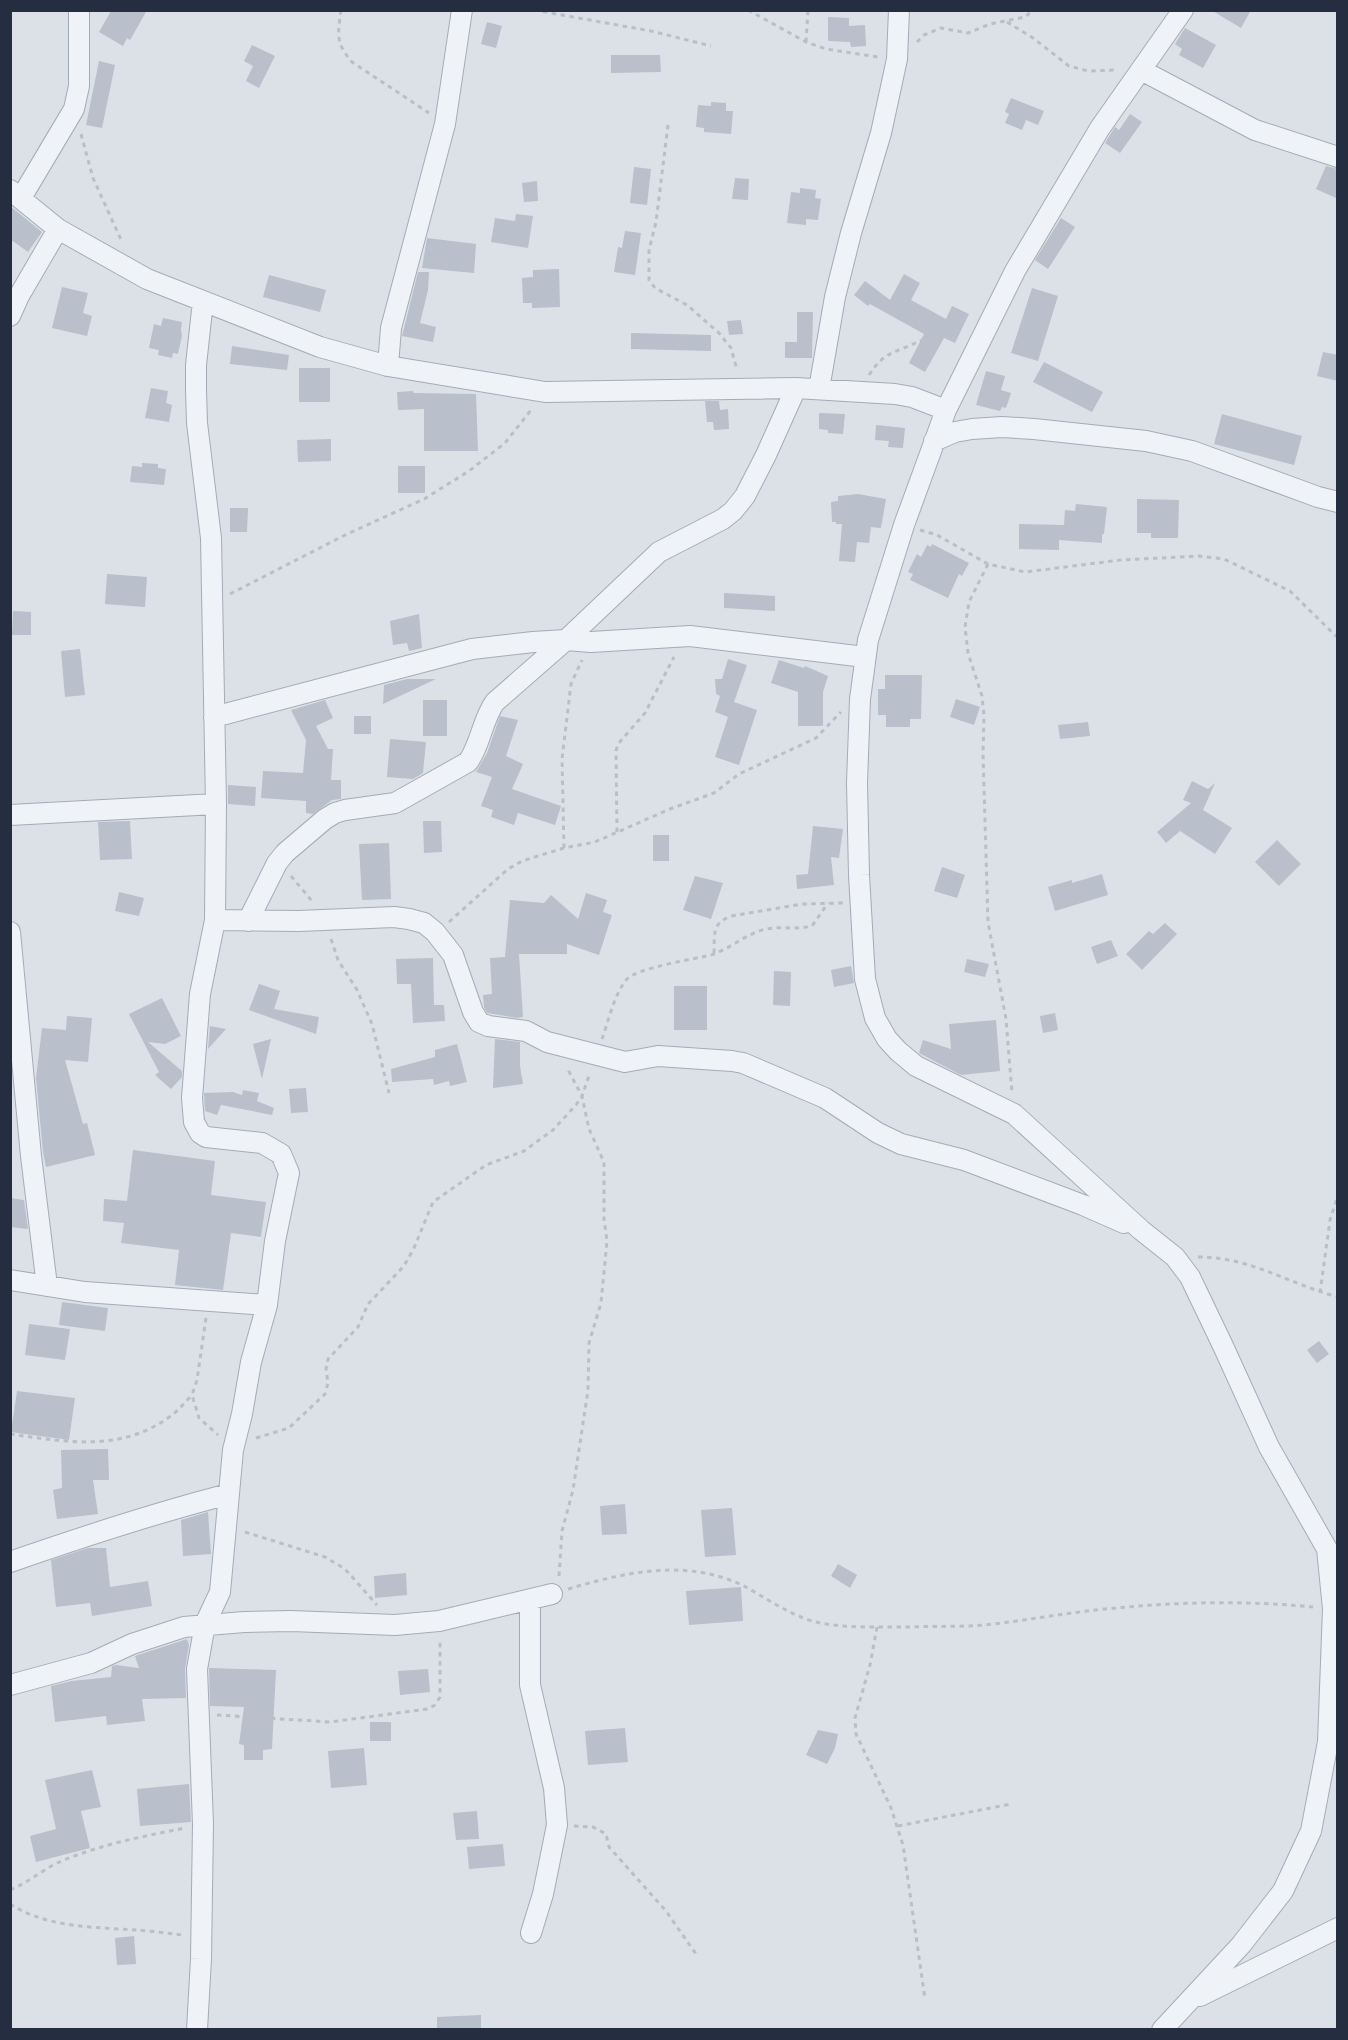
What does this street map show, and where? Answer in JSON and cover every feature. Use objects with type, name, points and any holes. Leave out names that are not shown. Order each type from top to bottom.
[{"type":"street","points":[[80,10],[79,86],[74,109],[16,194],[58,228],[147,279],[320,347],[388,366],[545,392],[819,389],[912,397],[946,410]]},
{"type":"street","points":[[388,366],[391,328],[445,124],[462,10]]},
{"type":"street","points":[[819,389],[835,297],[851,233],[881,133],[897,58],[899,10]]},
{"type":"street","points":[[1162,2030],[1241,1945],[1283,1891],[1311,1831],[1328,1742],[1333,1556],[1269,1448],[1205,1307],[1190,1277],[1175,1257],[1141,1230],[1014,1114],[916,1066],[898,1052],[874,1018],[865,979],[860,904],[857,783],[860,699],[865,657],[874,619],[904,525],[946,410],[1015,271],[1100,128],[1184,10]]},
{"type":"street","points":[[1141,70],[1255,130],[1338,157]]},
{"type":"street","points":[[10,316],[58,228]]},
{"type":"street","points":[[197,2030],[202,1937],[203,1824],[197,1669],[205,1624],[220,1592],[234,1449],[251,1362],[267,1305],[275,1241],[289,1173],[281,1154],[262,1143],[206,1137],[200,1133],[194,1122],[192,1098],[200,994],[215,920],[216,804],[211,538],[195,390],[202,301]]},
{"type":"street","points":[[248,921],[277,863],[285,853],[335,813],[395,803],[468,762],[495,702],[566,640],[659,552],[723,519],[733,511],[750,486],[796,388]]},
{"type":"street","points":[[934,441],[955,432],[1002,427],[1146,441],[1192,451],[1318,497],[1338,502]]},
{"type":"street","points":[[214,717],[472,649],[566,640],[591,642],[690,636],[865,657]]},
{"type":"street","points":[[10,815],[216,804]]},
{"type":"street","points":[[215,920],[325,920],[394,917],[424,923],[435,932],[453,955],[473,1012],[479,1022],[488,1026],[526,1031],[546,1042],[625,1062],[658,1056],[743,1063],[825,1098],[878,1133],[901,1144],[964,1160],[1083,1205],[1141,1230]]},
{"type":"street","points":[[10,932],[31,1156],[47,1286]]},
{"type":"street","points":[[10,1280],[85,1292],[267,1305]]},
{"type":"street","points":[[10,1562],[62,1543],[229,1494]]},
{"type":"street","points":[[10,1685],[91,1663],[132,1644],[184,1627],[205,1624],[291,1621],[395,1624],[439,1621],[552,1594]]},
{"type":"street","points":[[530,1600],[530,1685],[554,1788],[557,1825],[543,1894],[531,1933]]},
{"type":"street","points":[[1189,2001],[1338,1928]]},
{"type":"path","points":[[341,10],[337,38],[342,51],[352,62],[445,124]]},
{"type":"path","points":[[534,10],[651,31],[711,46]]},
{"type":"path","points":[[748,10],[806,42],[826,49],[897,58],[924,35],[934,30],[949,28],[968,33],[990,24],[1024,17],[1033,10]]},
{"type":"path","points":[[806,42],[808,10]]},
{"type":"path","points":[[1005,21],[1033,38],[1060,60],[1079,70],[1141,70]]},
{"type":"path","points":[[74,109],[93,178],[124,246]]},
{"type":"path","points":[[668,125],[656,222],[649,250],[649,280],[655,288],[687,305],[719,333],[731,348],[740,389]]},
{"type":"path","points":[[859,392],[877,362],[887,354],[921,340]]},
{"type":"path","points":[[213,602],[343,536],[423,499],[469,471],[505,443],[545,392]]},
{"type":"path","points":[[904,525],[937,535],[988,564],[1025,572],[1121,560],[1199,556],[1224,559],[1290,591],[1338,638]]},
{"type":"path","points":[[988,564],[969,602],[965,627],[968,653],[982,696],[988,922],[1006,1019],[1014,1114]]},
{"type":"path","points":[[617,832],[616,751],[618,744],[645,713],[670,663],[690,636]]},
{"type":"path","points":[[564,848],[562,759],[568,698],[571,684],[591,642]]},
{"type":"path","points":[[435,932],[459,915],[508,869],[522,861],[564,848],[595,842],[714,793],[739,774],[816,738],[835,715],[860,699]]},
{"type":"path","points":[[277,863],[302,889],[325,920],[338,960],[357,990],[372,1024],[389,1093]]},
{"type":"path","points":[[714,954],[716,927],[720,920],[731,916],[782,907],[828,903],[860,904]]},
{"type":"path","points":[[192,1395],[199,1418],[234,1449],[289,1428],[325,1394],[328,1383],[326,1369],[328,1359],[358,1327],[368,1304],[404,1266],[414,1248],[429,1209],[438,1197],[495,1161],[524,1151],[538,1142],[576,1105],[582,1096],[618,995],[628,977],[642,971],[714,954],[763,930],[782,927],[799,930],[812,926],[828,903]]},
{"type":"path","points":[[552,1594],[559,1580],[562,1531],[573,1490],[588,1390],[589,1343],[601,1303],[607,1241],[604,1219],[604,1162],[589,1129],[582,1096],[566,1067]]},
{"type":"path","points":[[1320,1293],[1330,1220],[1338,1195]]},
{"type":"path","points":[[1175,1257],[1232,1259],[1261,1268],[1320,1293],[1338,1297]]},
{"type":"path","points":[[10,1434],[97,1443],[122,1439],[143,1431],[172,1415],[192,1395],[197,1380],[209,1301]]},
{"type":"path","points":[[226,1525],[251,1535],[325,1557],[345,1569],[395,1624]]},
{"type":"path","points":[[552,1594],[630,1573],[666,1570],[708,1572],[742,1585],[798,1617],[824,1624],[877,1627],[982,1625],[1097,1610],[1190,1603],[1261,1602],[1333,1609]]},
{"type":"path","points":[[200,1713],[330,1722],[428,1709],[435,1705],[440,1697],[439,1621]]},
{"type":"path","points":[[877,1627],[870,1665],[855,1718],[856,1734],[891,1808],[903,1845],[925,1999]]},
{"type":"path","points":[[898,1826],[1011,1804]]},
{"type":"path","points":[[10,1890],[54,1865],[104,1844],[203,1824]]},
{"type":"path","points":[[557,1825],[593,1827],[606,1834],[609,1847],[666,1911],[696,1954]]},
{"type":"path","points":[[10,1904],[32,1916],[49,1920],[94,1927],[202,1937]]},
{"type":"building","points":[[147,10],[130,40],[127,38],[123,46],[99,32],[111,11]]},
{"type":"building","points":[[1211,10],[1251,10],[1241,28]]},
{"type":"building","points":[[828,17],[849,18],[849,26],[865,25],[866,46],[851,47],[850,42],[828,41]]},
{"type":"building","points":[[487,22],[502,26],[496,48],[481,44]]},
{"type":"building","points":[[1185,28],[1216,45],[1203,68],[1179,55],[1182,49],[1175,44]]},
{"type":"building","points":[[252,45],[275,56],[259,88],[246,81],[253,66],[244,61]]},
{"type":"building","points":[[611,55],[660,55],[661,72],[611,73]]},
{"type":"building","points":[[99,61],[115,65],[102,128],[86,125]]},
{"type":"building","points":[[1011,98],[1044,111],[1038,125],[1026,120],[1022,130],[1005,123],[1009,114],[1005,112]]},
{"type":"building","points":[[711,102],[726,103],[726,111],[733,111],[731,134],[704,132],[704,128],[696,127],[698,105],[711,106]]},
{"type":"building","points":[[1130,114],[1142,122],[1120,153],[1105,143],[1115,127],[1119,130]]},
{"type":"building","points":[[1326,166],[1338,169],[1338,199],[1316,189]]},
{"type":"building","points":[[634,167],[651,169],[647,205],[630,203]]},
{"type":"building","points":[[735,178],[749,179],[748,200],[732,199]]},
{"type":"building","points":[[537,181],[538,201],[524,202],[522,183]]},
{"type":"building","points":[[800,188],[816,190],[815,198],[821,199],[818,220],[806,219],[806,225],[787,223],[791,192],[800,193]]},
{"type":"building","points":[[10,206],[42,232],[28,252],[10,239]]},
{"type":"building","points":[[516,214],[533,216],[528,248],[491,242],[495,218],[515,221]]},
{"type":"building","points":[[1061,218],[1075,227],[1048,269],[1035,260]]},
{"type":"building","points":[[625,231],[641,233],[635,275],[614,272],[618,247],[622,248]]},
{"type":"building","points":[[427,238],[476,244],[474,273],[422,268]]},
{"type":"building","points":[[559,269],[560,307],[532,308],[532,303],[523,303],[522,278],[533,277],[533,270]]},
{"type":"building","points":[[418,272],[429,272],[428,290],[420,323],[436,327],[433,342],[402,336]]},
{"type":"building","points":[[904,274],[920,283],[911,300],[946,319],[952,306],[969,314],[955,343],[944,338],[925,372],[909,363],[924,334],[870,304],[868,306],[854,295],[865,281],[890,300]]},
{"type":"building","points":[[269,275],[326,290],[320,312],[263,297]]},
{"type":"building","points":[[62,287],[88,293],[83,313],[92,316],[87,336],[52,328]]},
{"type":"building","points":[[1032,288],[1058,296],[1038,361],[1011,353]]},
{"type":"building","points":[[797,312],[813,312],[812,358],[785,358],[785,342],[797,342]]},
{"type":"building","points":[[163,318],[182,322],[178,354],[173,353],[172,358],[158,355],[159,350],[149,348],[154,324],[161,326]]},
{"type":"building","points":[[741,320],[743,334],[729,335],[727,321]]},
{"type":"building","points":[[631,333],[711,335],[711,351],[631,349]]},
{"type":"building","points":[[232,346],[289,355],[287,370],[230,364]]},
{"type":"building","points":[[1323,352],[1338,355],[1338,381],[1317,376]]},
{"type":"building","points":[[1044,362],[1103,392],[1092,412],[1033,382]]},
{"type":"building","points":[[299,368],[330,368],[330,402],[299,402]]},
{"type":"building","points":[[986,371],[1005,376],[1001,390],[1011,393],[1006,408],[1002,407],[1000,411],[976,405]]},
{"type":"building","points":[[151,388],[168,391],[166,403],[172,405],[169,422],[145,418]]},
{"type":"building","points":[[413,391],[414,393],[476,394],[478,451],[424,451],[424,409],[398,410],[397,392]]},
{"type":"building","points":[[705,401],[719,401],[720,410],[728,409],[729,429],[714,430],[713,422],[707,422]]},
{"type":"building","points":[[819,413],[845,414],[843,434],[828,433],[828,430],[819,429]]},
{"type":"building","points":[[1222,414],[1302,436],[1294,465],[1214,444]]},
{"type":"building","points":[[876,425],[905,428],[903,448],[888,447],[889,441],[875,440]]},
{"type":"building","points":[[331,439],[331,461],[298,462],[297,440]]},
{"type":"building","points":[[142,463],[158,464],[158,468],[166,469],[164,485],[130,482],[132,466],[142,467]]},
{"type":"building","points":[[398,466],[425,466],[425,493],[398,493]]},
{"type":"building","points":[[858,494],[886,499],[881,528],[871,527],[869,543],[857,542],[855,562],[839,561],[842,524],[832,522],[831,502],[838,501],[838,496]]},
{"type":"building","points":[[1137,499],[1179,500],[1178,538],[1151,538],[1151,533],[1137,533]]},
{"type":"building","points":[[1076,504],[1107,507],[1102,543],[1059,540],[1059,550],[1019,549],[1019,524],[1064,525],[1065,510],[1075,511]]},
{"type":"building","points":[[230,508],[248,508],[247,532],[230,532]]},
{"type":"building","points":[[932,544],[969,563],[962,576],[959,574],[948,598],[910,580],[913,574],[908,572],[917,554],[921,557],[927,545],[931,547]]},
{"type":"building","points":[[107,574],[147,577],[145,607],[105,604]]},
{"type":"building","points":[[724,593],[775,596],[775,611],[724,608]]},
{"type":"building","points":[[13,611],[31,612],[31,635],[12,635]]},
{"type":"building","points":[[419,614],[422,648],[409,651],[407,643],[393,645],[390,621]]},
{"type":"building","points":[[80,649],[85,695],[65,697],[61,651]]},
{"type":"building","points":[[728,659],[747,665],[734,702],[757,710],[739,765],[715,757],[728,717],[715,712],[720,696],[716,694],[715,679],[722,679]]},
{"type":"building","points":[[779,660],[804,668],[805,666],[828,676],[823,692],[823,726],[798,726],[798,692],[771,683]]},
{"type":"building","points":[[885,675],[922,675],[921,719],[910,719],[910,727],[886,727],[886,715],[878,715],[878,689],[885,689]]},
{"type":"building","points":[[407,679],[436,679],[383,704],[384,685]]},
{"type":"building","points":[[956,699],[980,707],[974,725],[950,717]]},
{"type":"building","points":[[325,700],[333,718],[316,726],[328,749],[333,749],[331,780],[341,780],[341,799],[332,800],[313,814],[306,813],[306,801],[261,798],[263,771],[303,773],[306,740],[291,710]]},
{"type":"building","points":[[423,700],[447,700],[447,736],[423,736]]},
{"type":"building","points":[[354,716],[371,716],[371,734],[354,734]]},
{"type":"building","points":[[500,716],[518,720],[506,756],[523,764],[512,789],[561,806],[555,825],[518,813],[514,825],[491,817],[493,810],[481,806],[492,777],[476,772],[487,753]]},
{"type":"building","points":[[1088,722],[1090,736],[1060,739],[1058,725]]},
{"type":"building","points":[[390,739],[426,742],[423,773],[413,779],[387,777]]},
{"type":"building","points":[[1192,781],[1208,789],[1215,783],[1203,810],[1232,828],[1215,854],[1180,831],[1166,843],[1157,832],[1191,803],[1183,800]]},
{"type":"building","points":[[228,785],[256,787],[255,806],[228,804]]},
{"type":"building","points":[[130,821],[132,859],[100,860],[98,822]]},
{"type":"building","points":[[423,821],[441,821],[442,852],[424,853]]},
{"type":"building","points":[[813,826],[843,829],[839,858],[831,857],[834,885],[797,889],[796,875],[808,874]]},
{"type":"building","points":[[653,835],[669,835],[669,861],[653,861]]},
{"type":"building","points":[[1277,840],[1301,864],[1279,886],[1255,862]]},
{"type":"building","points":[[389,843],[391,899],[362,900],[359,844]]},
{"type":"building","points":[[942,867],[965,875],[957,898],[934,891]]},
{"type":"building","points":[[1102,874],[1108,895],[1055,911],[1048,887]]},
{"type":"building","points":[[695,876],[723,883],[711,919],[683,910]]},
{"type":"building","points":[[119,892],[144,898],[139,916],[115,911]]},
{"type":"building","points":[[586,893],[607,900],[603,912],[612,915],[599,955],[567,944],[567,954],[519,954],[523,1017],[487,1013],[483,995],[492,994],[490,958],[505,957],[510,900],[544,903],[551,895],[578,919]]},
{"type":"building","points":[[1165,923],[1177,934],[1142,970],[1126,954],[1149,931],[1153,934]]},
{"type":"building","points":[[1111,940],[1118,956],[1097,964],[1091,947]]},
{"type":"building","points":[[433,958],[434,1005],[444,1005],[445,1021],[413,1023],[411,984],[397,984],[396,959]]},
{"type":"building","points":[[967,959],[989,964],[985,977],[964,972]]},
{"type":"building","points":[[851,966],[854,983],[834,987],[831,970]]},
{"type":"building","points":[[774,971],[791,972],[790,1006],[773,1005]]},
{"type":"building","points":[[259,984],[280,991],[274,1009],[319,1017],[316,1034],[249,1010]]},
{"type":"building","points":[[674,986],[707,986],[707,1030],[674,1030]]},
{"type":"building","points":[[162,998],[181,1036],[165,1044],[148,1042],[182,1071],[182,1077],[171,1089],[155,1075],[159,1072],[129,1014]]},
{"type":"building","points":[[1055,1013],[1058,1030],[1043,1033],[1040,1016]]},
{"type":"building","points":[[67,1016],[92,1018],[88,1062],[65,1060],[83,1124],[87,1123],[95,1155],[46,1167],[36,1078],[42,1028],[66,1030]]},
{"type":"building","points":[[996,1020],[1000,1071],[961,1075],[919,1053],[923,1040],[951,1049],[949,1024]]},
{"type":"building","points":[[210,1026],[226,1029],[208,1049]]},
{"type":"building","points":[[271,1039],[262,1079],[253,1044]]},
{"type":"building","points":[[495,1039],[520,1042],[523,1084],[493,1088]]},
{"type":"building","points":[[457,1044],[467,1082],[450,1086],[449,1081],[434,1085],[433,1079],[392,1082],[391,1069],[435,1057],[435,1050]]},
{"type":"building","points":[[306,1088],[308,1112],[291,1113],[289,1089]]},
{"type":"building","points":[[243,1090],[259,1093],[257,1101],[274,1108],[272,1115],[221,1105],[217,1115],[205,1111],[204,1093],[233,1092],[242,1095]]},
{"type":"building","points":[[133,1150],[215,1161],[211,1195],[266,1202],[261,1237],[231,1233],[223,1290],[175,1285],[179,1250],[121,1243],[124,1223],[103,1221],[104,1199],[127,1201]]},
{"type":"building","points":[[10,1198],[24,1200],[28,1229],[10,1227]]},
{"type":"building","points":[[62,1302],[108,1308],[105,1331],[59,1325]]},
{"type":"building","points":[[29,1324],[70,1329],[65,1360],[25,1355]]},
{"type":"building","points":[[1319,1341],[1329,1354],[1317,1363],[1307,1350]]},
{"type":"building","points":[[17,1391],[75,1398],[69,1440],[11,1432]]},
{"type":"building","points":[[108,1449],[109,1480],[93,1480],[98,1514],[57,1519],[53,1490],[62,1488],[61,1450]]},
{"type":"building","points":[[625,1504],[627,1534],[602,1535],[600,1506]]},
{"type":"building","points":[[732,1508],[736,1555],[705,1557],[701,1510]]},
{"type":"building","points":[[208,1512],[211,1554],[183,1556],[181,1520]]},
{"type":"building","points":[[88,1548],[106,1548],[110,1587],[148,1581],[152,1606],[92,1616],[90,1603],[56,1607],[51,1560]]},
{"type":"building","points":[[838,1564],[857,1575],[850,1588],[831,1576]]},
{"type":"building","points":[[406,1573],[407,1595],[375,1598],[374,1576]]},
{"type":"building","points":[[741,1587],[743,1621],[689,1625],[686,1591]]},
{"type":"building","points":[[187,1639],[189,1645],[185,1669],[186,1698],[142,1699],[145,1721],[107,1725],[106,1716],[55,1722],[51,1686],[72,1681],[111,1677],[112,1666],[116,1665],[139,1668],[135,1656]]},
{"type":"building","points":[[209,1668],[276,1670],[272,1749],[263,1750],[263,1760],[244,1760],[244,1745],[239,1744],[244,1707],[210,1706]]},
{"type":"building","points":[[428,1669],[430,1692],[400,1695],[398,1671]]},
{"type":"building","points":[[370,1722],[391,1722],[391,1741],[370,1741]]},
{"type":"building","points":[[625,1728],[628,1762],[588,1765],[585,1731]]},
{"type":"building","points":[[818,1730],[838,1734],[835,1748],[827,1764],[806,1755]]},
{"type":"building","points":[[364,1748],[367,1785],[331,1788],[328,1751]]},
{"type":"building","points":[[92,1770],[101,1807],[81,1811],[90,1848],[36,1862],[30,1836],[56,1829],[45,1780]]},
{"type":"building","points":[[189,1784],[191,1822],[140,1826],[137,1789]]},
{"type":"building","points":[[477,1811],[479,1839],[456,1840],[453,1813]]},
{"type":"building","points":[[503,1844],[505,1866],[469,1869],[467,1847]]},
{"type":"building","points":[[134,1936],[136,1964],[117,1965],[115,1938]]},
{"type":"building","points":[[481,2015],[481,2030],[437,2030],[437,2017]]}]
